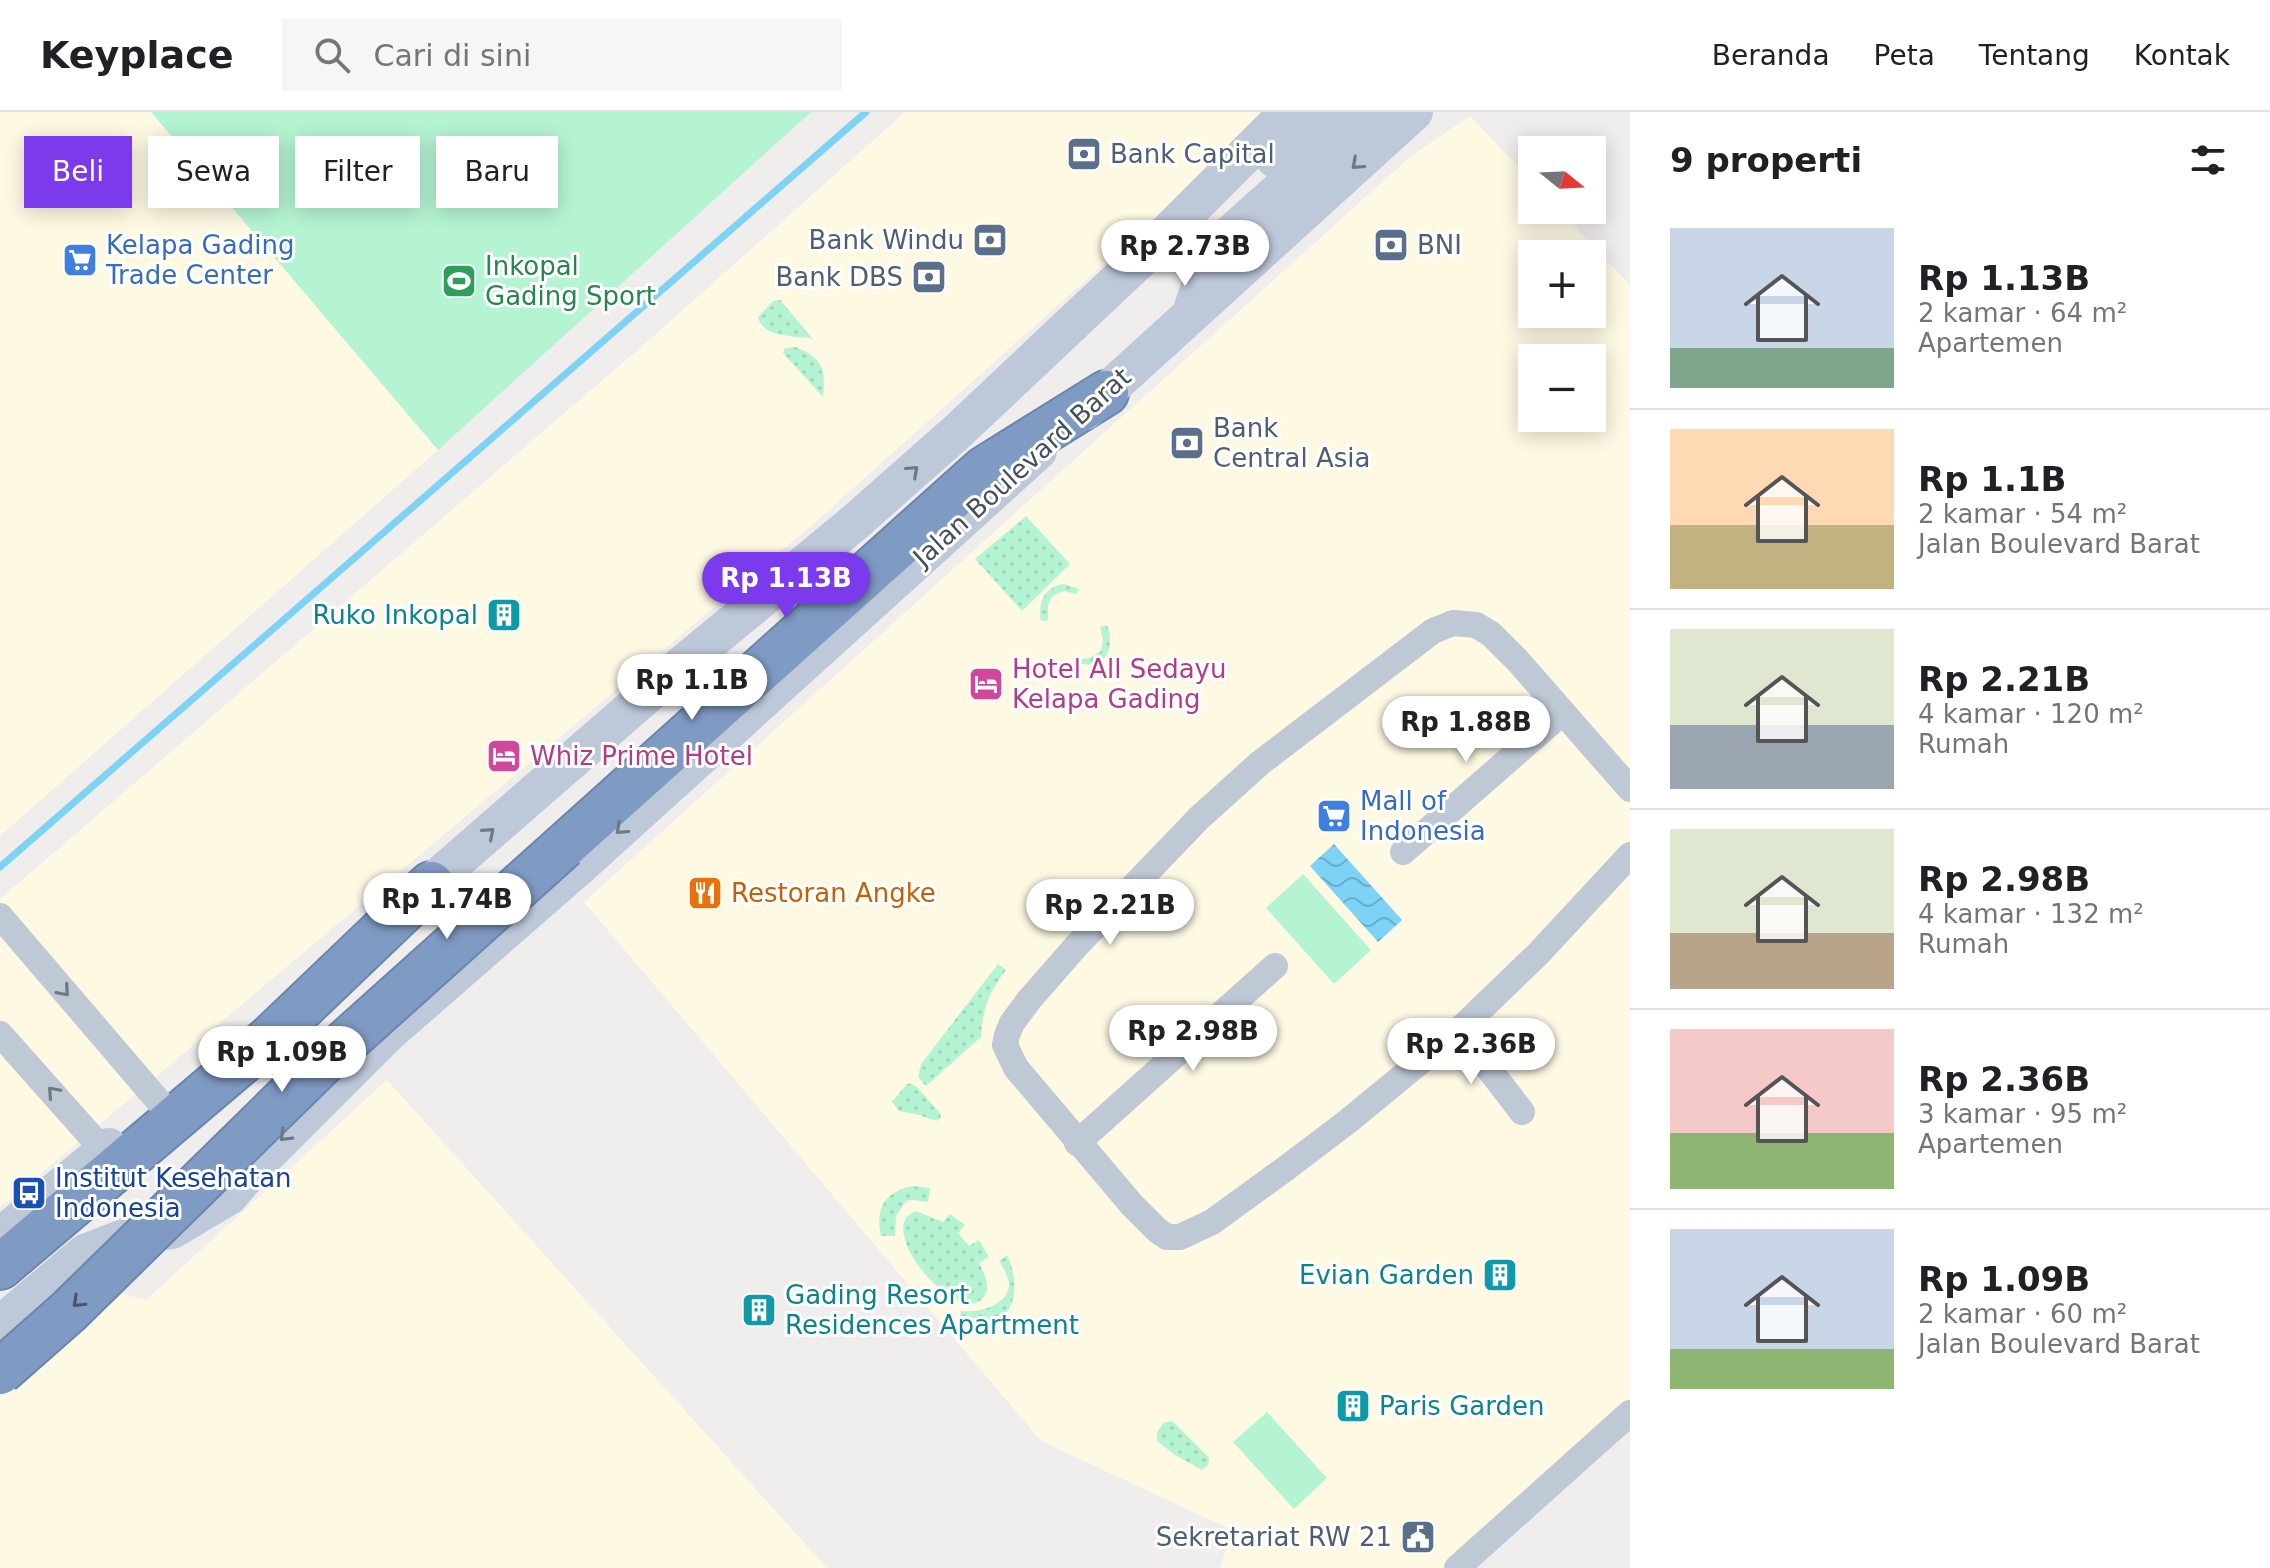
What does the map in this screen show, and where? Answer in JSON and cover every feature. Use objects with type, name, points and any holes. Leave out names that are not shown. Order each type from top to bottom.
[{"type":"highway","points":[[0,1372],[68,1312],[319,1066],[984,469],[1106,393]]},
{"type":"highway","points":[[0,1267],[271,1037],[431,884]]},
{"type":"main road","points":[[0,1237],[431,884],[678,668],[854,523],[997,395],[1146,254],[1288,112]]},
{"type":"main road","points":[[997,395],[1054,365],[1327,112]]},
{"type":"main road","points":[[1190,317],[1216,247],[1367,112]]},
{"type":"main road","name":"Jalan Boulevard Barat","points":[[0,1325],[85,1253],[129,1236],[172,1230],[229,1196],[386,1035],[582,864],[1414,112]]},
{"type":"street","points":[[1630,789],[1491,634],[1476,625],[1453,623],[1433,631],[1260,763],[1199,818],[1078,944],[1029,1000],[1007,1035],[1005,1045],[1016,1068],[1077,1143],[1157,1230],[1167,1237],[1180,1237],[1212,1222],[1285,1169],[1459,1030],[1537,955],[1630,855]]},
{"type":"street","points":[[1403,852],[1562,713]]},
{"type":"street","points":[[6,924],[161,1104]]},
{"type":"street","points":[[1077,1143],[1275,966]]},
{"type":"street","points":[[1459,1030],[1522,1112]]},
{"type":"street","points":[[0,1034],[104,1151]]},
{"type":"street","points":[[1457,1568],[1630,1413]]},
{"type":"shaded area","points":[[0,112],[151,112],[171,136],[148,136],[148,208],[233,208],[438,450],[0,836]]},
{"type":"shaded area","name":"Ruko Inkopal","points":[[905,112],[1274,112],[812,525],[0,1208],[0,899],[648,341]]},
{"type":"shaded area","points":[[1470,116],[1518,166],[1518,224],[1572,224],[1587,240],[1518,240],[1518,328],[1606,328],[1606,260],[1630,285],[1630,1414],[1457,1568],[1220,1568],[1232,1530],[1041,1441],[584,902],[1411,156]]},
{"type":"shaded area","points":[[387,1080],[827,1568],[0,1568],[0,1397],[119,1293],[146,1300]]},
{"type":"green space","name":"Inkopal Gading Sport","points":[[151,112],[811,112],[438,450],[233,208],[279,208],[279,136],[171,136]]},
{"type":"green space","points":[[781,300],[813,339],[773,333],[761,324],[758,317],[773,301]]},
{"type":"green space","points":[[795,347],[811,355],[820,365],[824,379],[823,397],[783,353],[785,348]]},
{"type":"green space","points":[[1026,516],[1070,564],[1022,611],[975,559]]},
{"type":"green space","points":[[1064,584],[1079,589],[1076,594],[1064,591],[1052,596],[1048,620],[1041,621],[1044,596],[1052,588]]},
{"type":"green space","points":[[1107,625],[1110,642],[1106,656],[1094,664],[1076,663],[1078,659],[1090,658],[1101,651],[1103,640],[1100,627]]},
{"type":"green space","points":[[1303,874],[1371,950],[1334,984],[1266,908]]},
{"type":"green space","points":[[998,964],[1006,970],[988,1001],[981,1037],[926,1086],[918,1077],[921,1064]]},
{"type":"green space","points":[[910,1083],[917,1087],[941,1118],[937,1121],[899,1111],[892,1102]]},
{"type":"green space","points":[[913,1186],[930,1188],[928,1202],[906,1201],[896,1216],[895,1236],[881,1236],[880,1217],[884,1202],[895,1192]]},
{"type":"green space","points":[[916,1211],[943,1222],[950,1214],[965,1225],[958,1233],[969,1246],[979,1240],[989,1257],[979,1263],[987,1285],[983,1298],[971,1303],[955,1299],[923,1271],[904,1235],[905,1220]]},
{"type":"green space","points":[[1007,1255],[1014,1285],[1008,1310],[990,1324],[976,1326],[959,1323],[961,1311],[991,1307],[1003,1298],[1009,1282],[999,1261]]},
{"type":"green space","points":[[1267,1412],[1327,1478],[1294,1509],[1233,1442]]},
{"type":"green space","points":[[1172,1421],[1209,1458],[1208,1465],[1202,1470],[1157,1441],[1157,1433],[1163,1423]]},
{"type":"water","points":[[1334,844],[1402,920],[1378,942],[1310,866]]},
{"type":"waterway","points":[[0,867],[866,112]]},
{"type":"place","name":"Bank Capital","points":[[1084,154]]},
{"type":"place","name":"Bank Windu","points":[[990,240]]},
{"type":"place","name":"BNI","points":[[1391,245]]},
{"type":"place","name":"Kelapa Gading Trade Center","points":[[80,260]]},
{"type":"place","name":"Bank DBS","points":[[929,277]]},
{"type":"place","name":"Inkopal Gading Sport","points":[[459,281]]},
{"type":"place","name":"Bank Central Asia","points":[[1187,443]]},
{"type":"place","name":"Ruko Inkopal","points":[[504,615]]},
{"type":"place","name":"Hotel All Sedayu Kelapa Gading","points":[[986,684]]},
{"type":"place","name":"Whiz Prime Hotel","points":[[504,756]]},
{"type":"place","name":"Mall of Indonesia","points":[[1334,816]]},
{"type":"place","name":"Restoran Angke","points":[[705,893]]},
{"type":"place","name":"Institut Kesehatan Indonesia","points":[[29,1193]]},
{"type":"place","name":"Evian Garden","points":[[1500,1275]]},
{"type":"place","name":"Gading Resort Residences Apartment","points":[[759,1310]]},
{"type":"place","name":"Paris Garden","points":[[1353,1406]]},
{"type":"place","name":"Sekretariat RW 21","points":[[1418,1537]]}]
